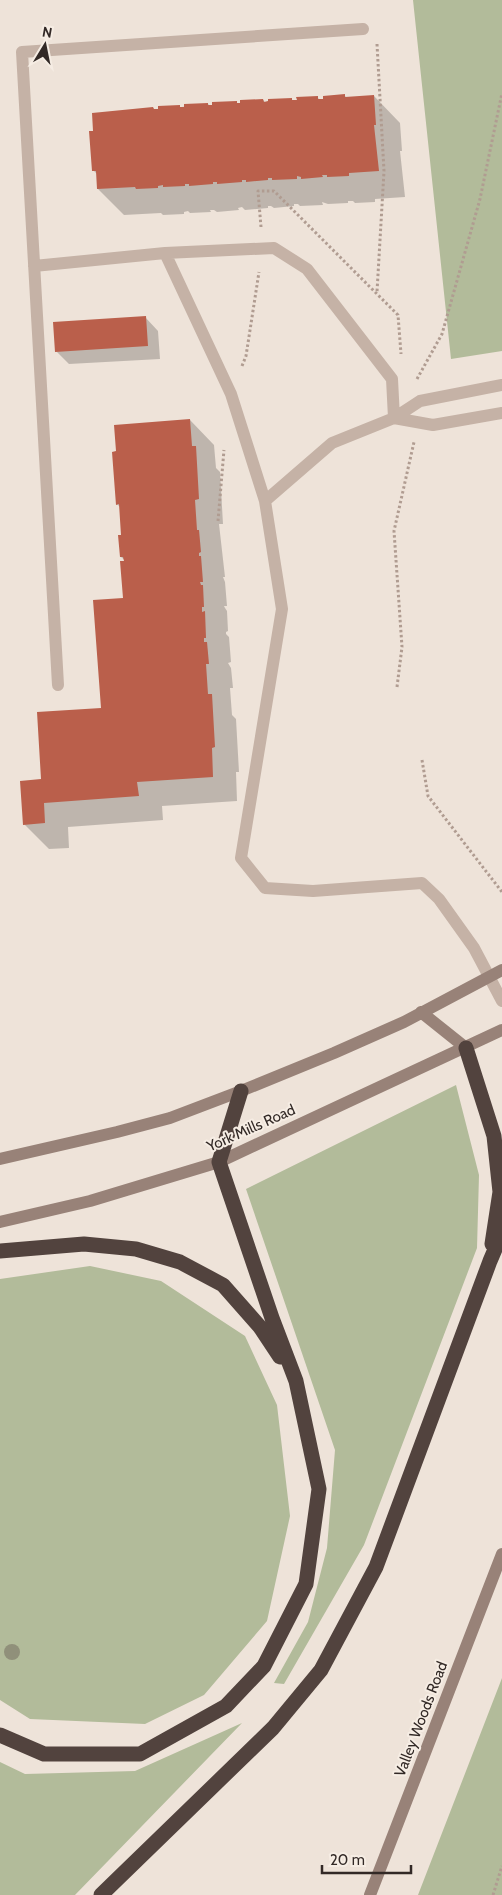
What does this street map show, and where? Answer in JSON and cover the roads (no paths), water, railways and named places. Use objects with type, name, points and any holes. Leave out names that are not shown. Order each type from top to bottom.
[{"type":"highway","points":[[466,1048],[494,1136],[500,1192],[490,1261]]},
{"type":"highway","points":[[0,1735],[44,1754],[140,1754],[226,1706],[264,1666],[306,1584],[319,1489],[296,1381],[269,1309],[219,1162],[241,1091]]},
{"type":"highway","points":[[101,1895],[272,1728],[321,1670],[376,1567],[502,1233]]},
{"type":"highway","points":[[0,1251],[84,1244],[136,1249],[180,1262],[222,1285],[260,1327],[296,1381]]},
{"type":"main road","points":[[0,1159],[170,1118],[334,1053],[421,1012],[502,970]]},
{"type":"main road","points":[[421,1012],[466,1048]]},
{"type":"main road","name":"York Mills Road","points":[[0,1222],[90,1201],[219,1162],[502,1030]]},
{"type":"main road","name":"Valley Woods Road","points":[[370,1895],[502,1554]]},
{"type":"lane","points":[[58,685],[22,52],[363,29]]},
{"type":"lane","points":[[34,266],[164,253],[274,248],[307,269],[392,379],[392,419]]},
{"type":"lane","points":[[164,253],[231,394],[265,500],[282,609],[240,858],[265,888],[313,891],[422,883],[439,900],[474,948],[502,1001]]},
{"type":"lane","points":[[265,500],[332,443],[392,419],[420,401],[502,385]]},
{"type":"lane","points":[[392,419],[433,425],[502,413]]}]
